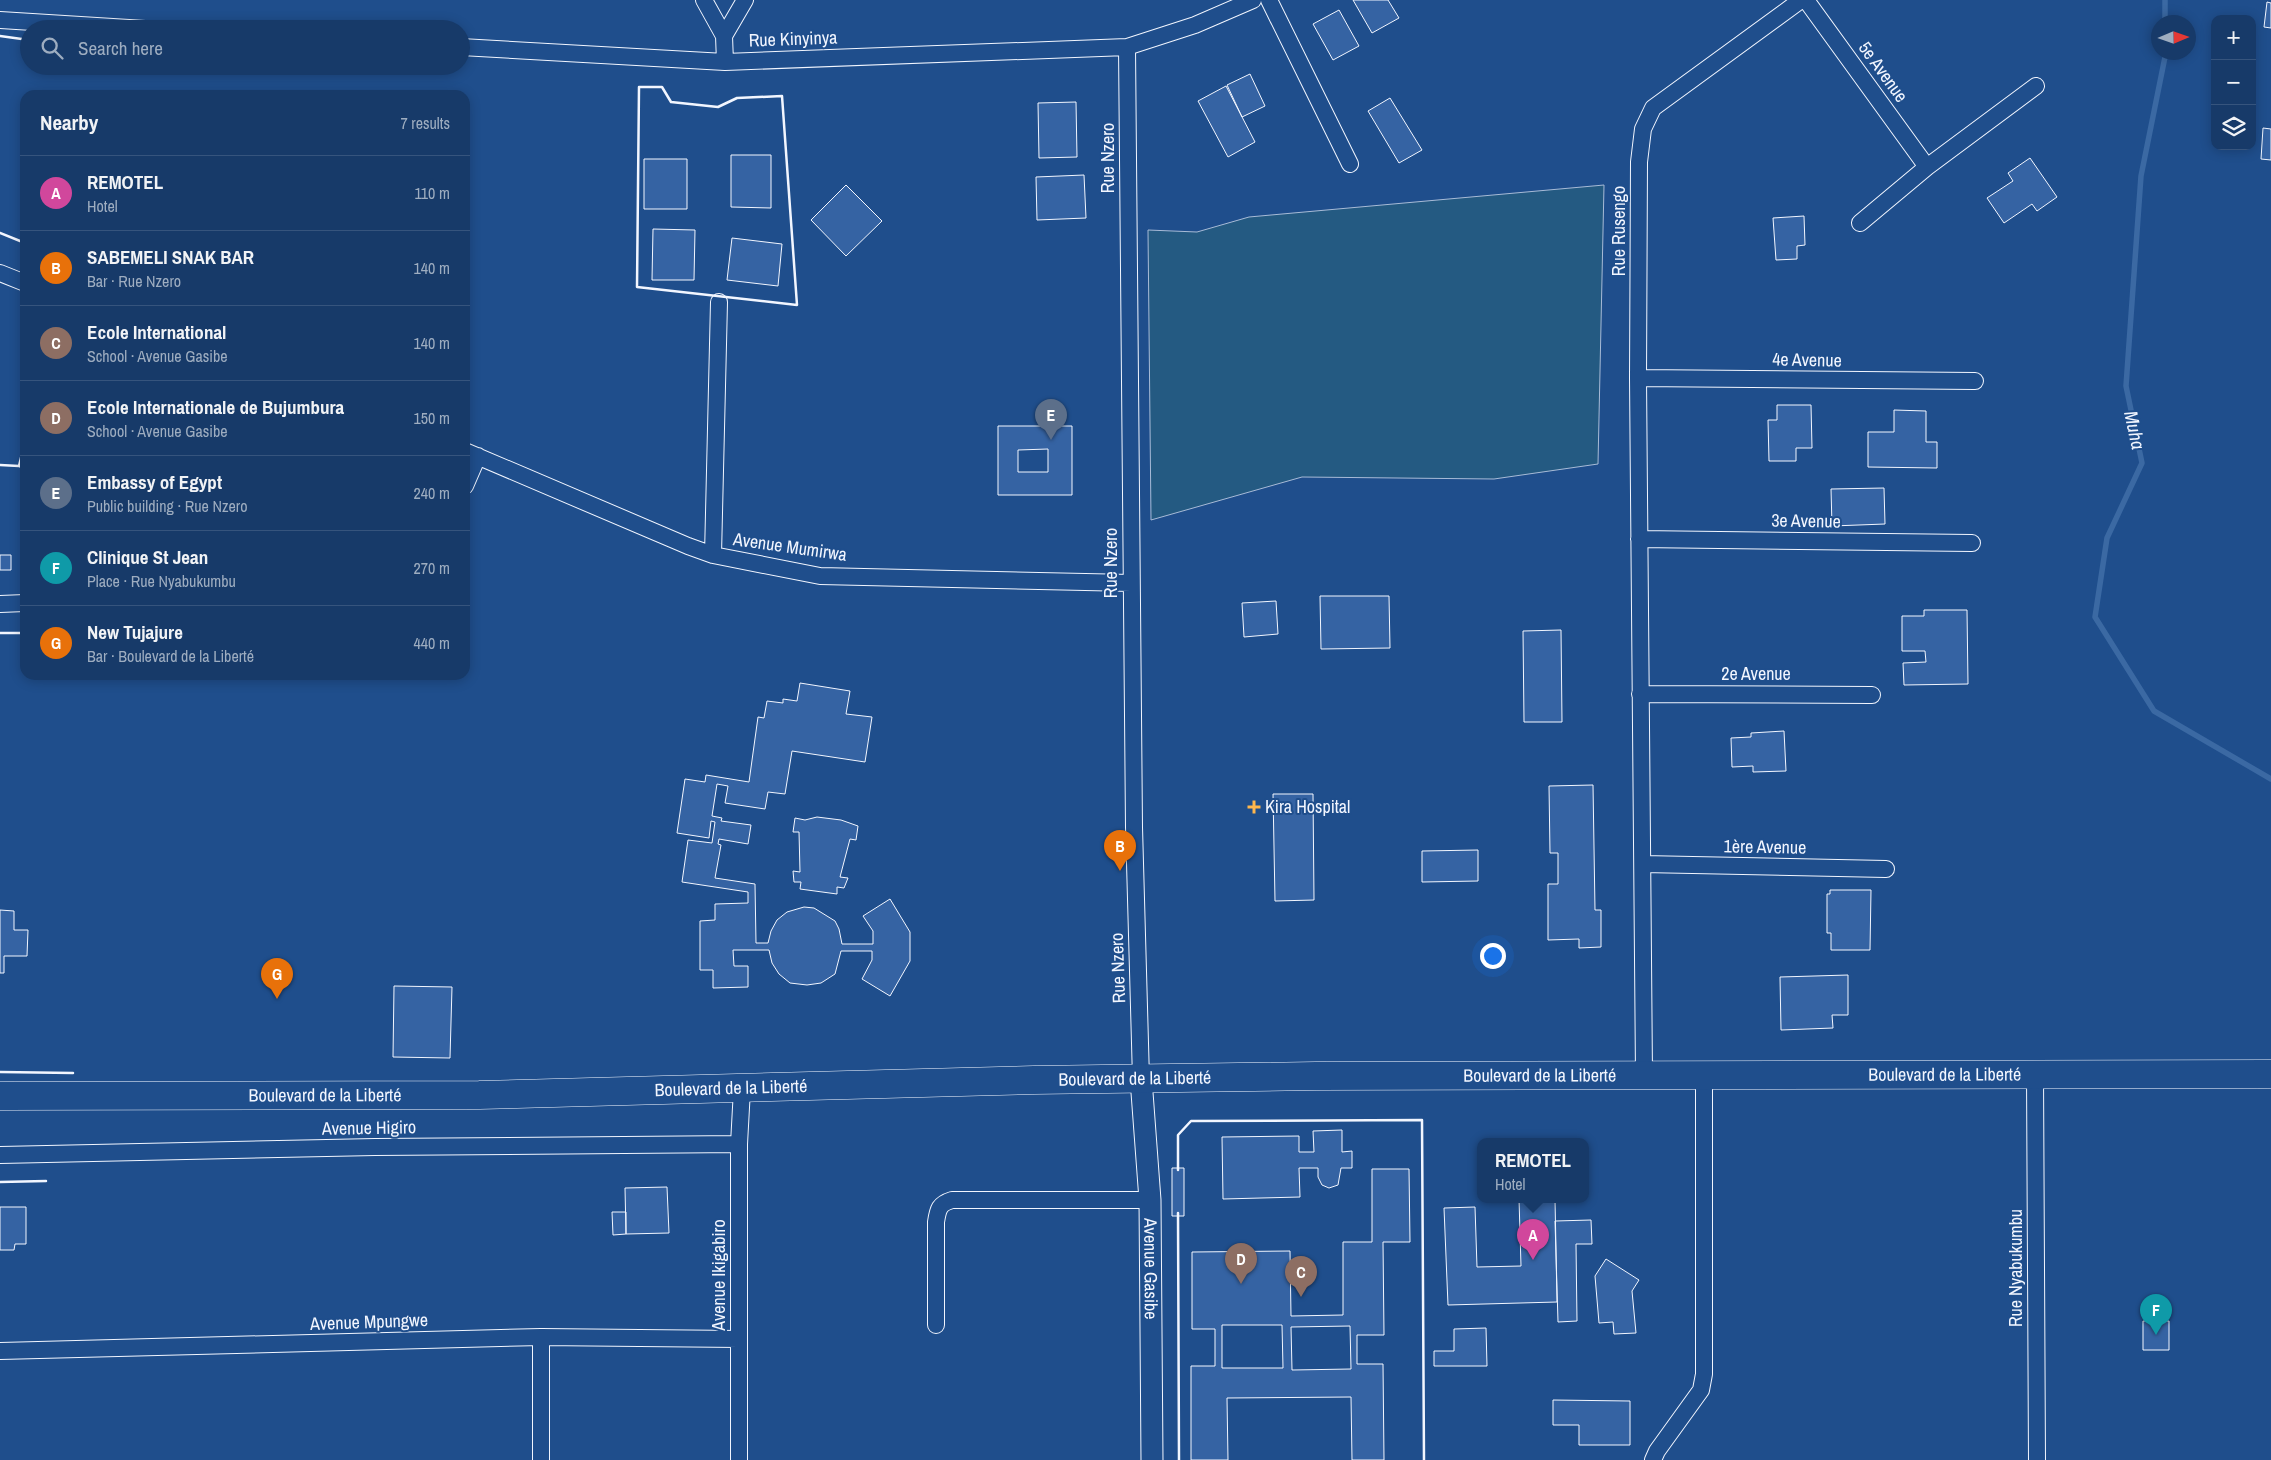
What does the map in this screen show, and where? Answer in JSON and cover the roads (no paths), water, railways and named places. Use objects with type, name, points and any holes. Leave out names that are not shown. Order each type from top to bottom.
[{"type":"highway","name":"Boulevard de la Liberté","points":[[0,1096],[479,1095],[1316,1076],[2271,1074]]},
{"type":"street","points":[[704,0],[724,36],[725,62]]},
{"type":"street","points":[[724,36],[745,0]]},
{"type":"street","name":"Rue Kinyinya","points":[[470,48],[725,62],[1127,47],[1194,25],[1253,0]]},
{"type":"street","points":[[1269,0],[1350,164]]},
{"type":"street","name":"Rue Rusengo","points":[[1644,1075],[1638,378],[1639,162],[1643,129],[1654,108],[1801,0]]},
{"type":"street","name":"5e Avenue","points":[[1806,0],[1927,167]]},
{"type":"street","points":[[0,20],[20,21]]},
{"type":"street","name":"Rue Nzero","points":[[1127,47],[1134,827],[1141,1079]]},
{"type":"street","points":[[1860,223],[1927,167],[2036,86]]},
{"type":"street","points":[[0,273],[20,281]]},
{"type":"street","points":[[713,556],[719,302]]},
{"type":"street","name":"4e Avenue","points":[[1638,378],[1975,381]]},
{"type":"street","name":"Avenue Mumirwa","points":[[471,454],[713,556],[820,576],[1131,583]]},
{"type":"street","name":"3e Avenue","points":[[1639,539],[1972,543]]},
{"type":"street","points":[[0,604],[20,603]]},
{"type":"street","name":"2e Avenue","points":[[1640,694],[1872,695]]},
{"type":"street","name":"1ère Avenue","points":[[1643,864],[1886,869]]},
{"type":"street","points":[[1653,1460],[1657,1451],[1701,1390],[1704,1374],[1704,1075]]},
{"type":"street","name":"Rue Nyabukumbu","points":[[2035,1075],[2037,1460]]},
{"type":"street","name":"Avenue Gasibe","points":[[1141,1079],[1150,1200],[1152,1460]]},
{"type":"street","name":"Avenue Ikigabiro","points":[[739,1460],[738,1144],[742,1089]]},
{"type":"street","name":"Avenue Higiro","points":[[0,1155],[375,1147],[738,1144]]},
{"type":"street","points":[[936,1324],[936,1222],[938,1207],[944,1203],[952,1200],[1150,1200]]},
{"type":"street","points":[[541,1337],[542,1460]]},
{"type":"street","name":"Avenue Mpungwe","points":[[0,1351],[541,1337],[740,1338]]},
{"type":"waterway","name":"Muha","points":[[2165,0],[2165,15]]},
{"type":"waterway","name":"Muha","points":[[2164,60],[2141,176],[2126,386],[2142,463],[2107,538],[2095,617],[2154,711],[2271,779]]},
{"type":"place","name":"Embassy of Egypt","points":[[1051,440]]},
{"type":"place","name":"Kira Hospital","points":[[1254,807]]},
{"type":"place","name":"SABEMELI SNAK BAR","points":[[1120,871]]},
{"type":"place","name":"New Tujajure","points":[[277,999]]},
{"type":"place","name":"REMOTEL","points":[[1533,1260]]},
{"type":"place","name":"Ecole Internationale de Bujumbura","points":[[1241,1284]]},
{"type":"place","name":"Ecole International","points":[[1301,1297]]},
{"type":"place","name":"Clinique St Jean","points":[[2156,1335]]}]
